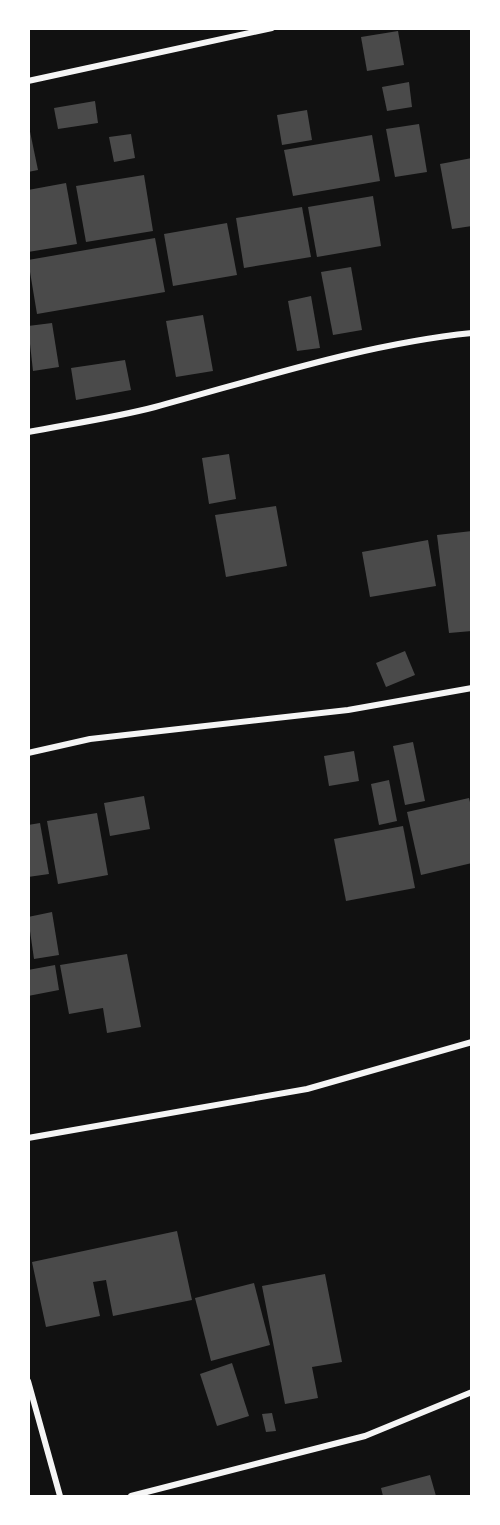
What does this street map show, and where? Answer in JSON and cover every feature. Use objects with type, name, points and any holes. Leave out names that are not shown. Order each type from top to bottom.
[{"type":"street","points":[[28,81],[272,28]]},
{"type":"street","points":[[28,432],[152,408],[296,367],[437,336],[471,333]]},
{"type":"street","points":[[28,753],[90,739],[348,710],[471,688]]},
{"type":"street","points":[[28,1138],[307,1089],[471,1042]]},
{"type":"street","points":[[28,1381],[60,1497]]},
{"type":"street","points":[[131,1497],[365,1436],[471,1392]]},
{"type":"building","points":[[398,31],[404,65],[367,71],[361,37]]},
{"type":"building","points":[[409,82],[412,107],[387,111],[382,87]]},
{"type":"building","points":[[95,101],[98,123],[58,129],[54,108]]},
{"type":"building","points":[[307,110],[312,140],[282,145],[277,115]]},
{"type":"building","points":[[28,122],[38,170],[28,172]]},
{"type":"building","points":[[419,124],[427,172],[395,177],[386,129]]},
{"type":"building","points":[[131,134],[135,158],[114,162],[109,137]]},
{"type":"building","points":[[372,135],[380,181],[293,196],[284,150]]},
{"type":"building","points":[[472,158],[472,226],[452,229],[440,164]]},
{"type":"building","points":[[144,175],[153,231],[86,242],[76,186]]},
{"type":"building","points":[[66,183],[77,244],[28,252],[28,190]]},
{"type":"building","points":[[373,196],[381,246],[317,257],[308,207]]},
{"type":"building","points":[[302,207],[311,257],[244,268],[236,218]]},
{"type":"building","points":[[227,223],[237,275],[173,286],[164,234]]},
{"type":"building","points":[[155,238],[165,292],[37,314],[28,260]]},
{"type":"building","points":[[351,267],[362,330],[333,335],[321,272]]},
{"type":"building","points":[[311,296],[320,348],[297,351],[288,301]]},
{"type":"building","points":[[203,315],[213,371],[176,377],[166,321]]},
{"type":"building","points":[[52,323],[59,367],[33,371],[28,326]]},
{"type":"building","points":[[125,360],[131,390],[76,400],[71,368]]},
{"type":"building","points":[[229,454],[236,499],[209,504],[202,458]]},
{"type":"building","points":[[276,506],[287,566],[226,577],[215,515]]},
{"type":"building","points":[[472,531],[472,631],[449,633],[437,535]]},
{"type":"building","points":[[428,540],[436,586],[370,597],[362,552]]},
{"type":"building","points":[[405,651],[415,675],[386,687],[376,663]]},
{"type":"building","points":[[413,742],[425,801],[405,805],[393,746]]},
{"type":"building","points":[[354,751],[359,781],[329,786],[324,756]]},
{"type":"building","points":[[389,780],[397,821],[379,825],[371,784]]},
{"type":"building","points":[[144,796],[150,829],[110,836],[104,803]]},
{"type":"building","points":[[469,798],[472,811],[472,863],[421,875],[407,812]]},
{"type":"building","points":[[97,813],[108,875],[58,884],[47,821]]},
{"type":"building","points":[[40,823],[49,874],[28,877],[28,825]]},
{"type":"building","points":[[403,826],[415,888],[346,901],[334,839]]},
{"type":"building","points":[[52,912],[59,955],[34,959],[28,917]]},
{"type":"building","points":[[127,954],[141,1027],[107,1033],[103,1008],[69,1014],[60,965]]},
{"type":"building","points":[[55,965],[59,990],[28,996],[28,970]]},
{"type":"building","points":[[177,1231],[192,1300],[113,1316],[106,1280],[93,1282],[100,1316],[46,1327],[32,1262]]},
{"type":"building","points":[[325,1274],[342,1362],[312,1367],[318,1398],[285,1404],[262,1286]]},
{"type":"building","points":[[254,1283],[270,1345],[211,1361],[195,1298]]},
{"type":"building","points":[[232,1363],[249,1416],[217,1426],[200,1374]]},
{"type":"building","points":[[272,1413],[276,1431],[266,1432],[262,1414]]},
{"type":"building","points":[[430,1475],[436,1496],[383,1496],[381,1488]]}]
